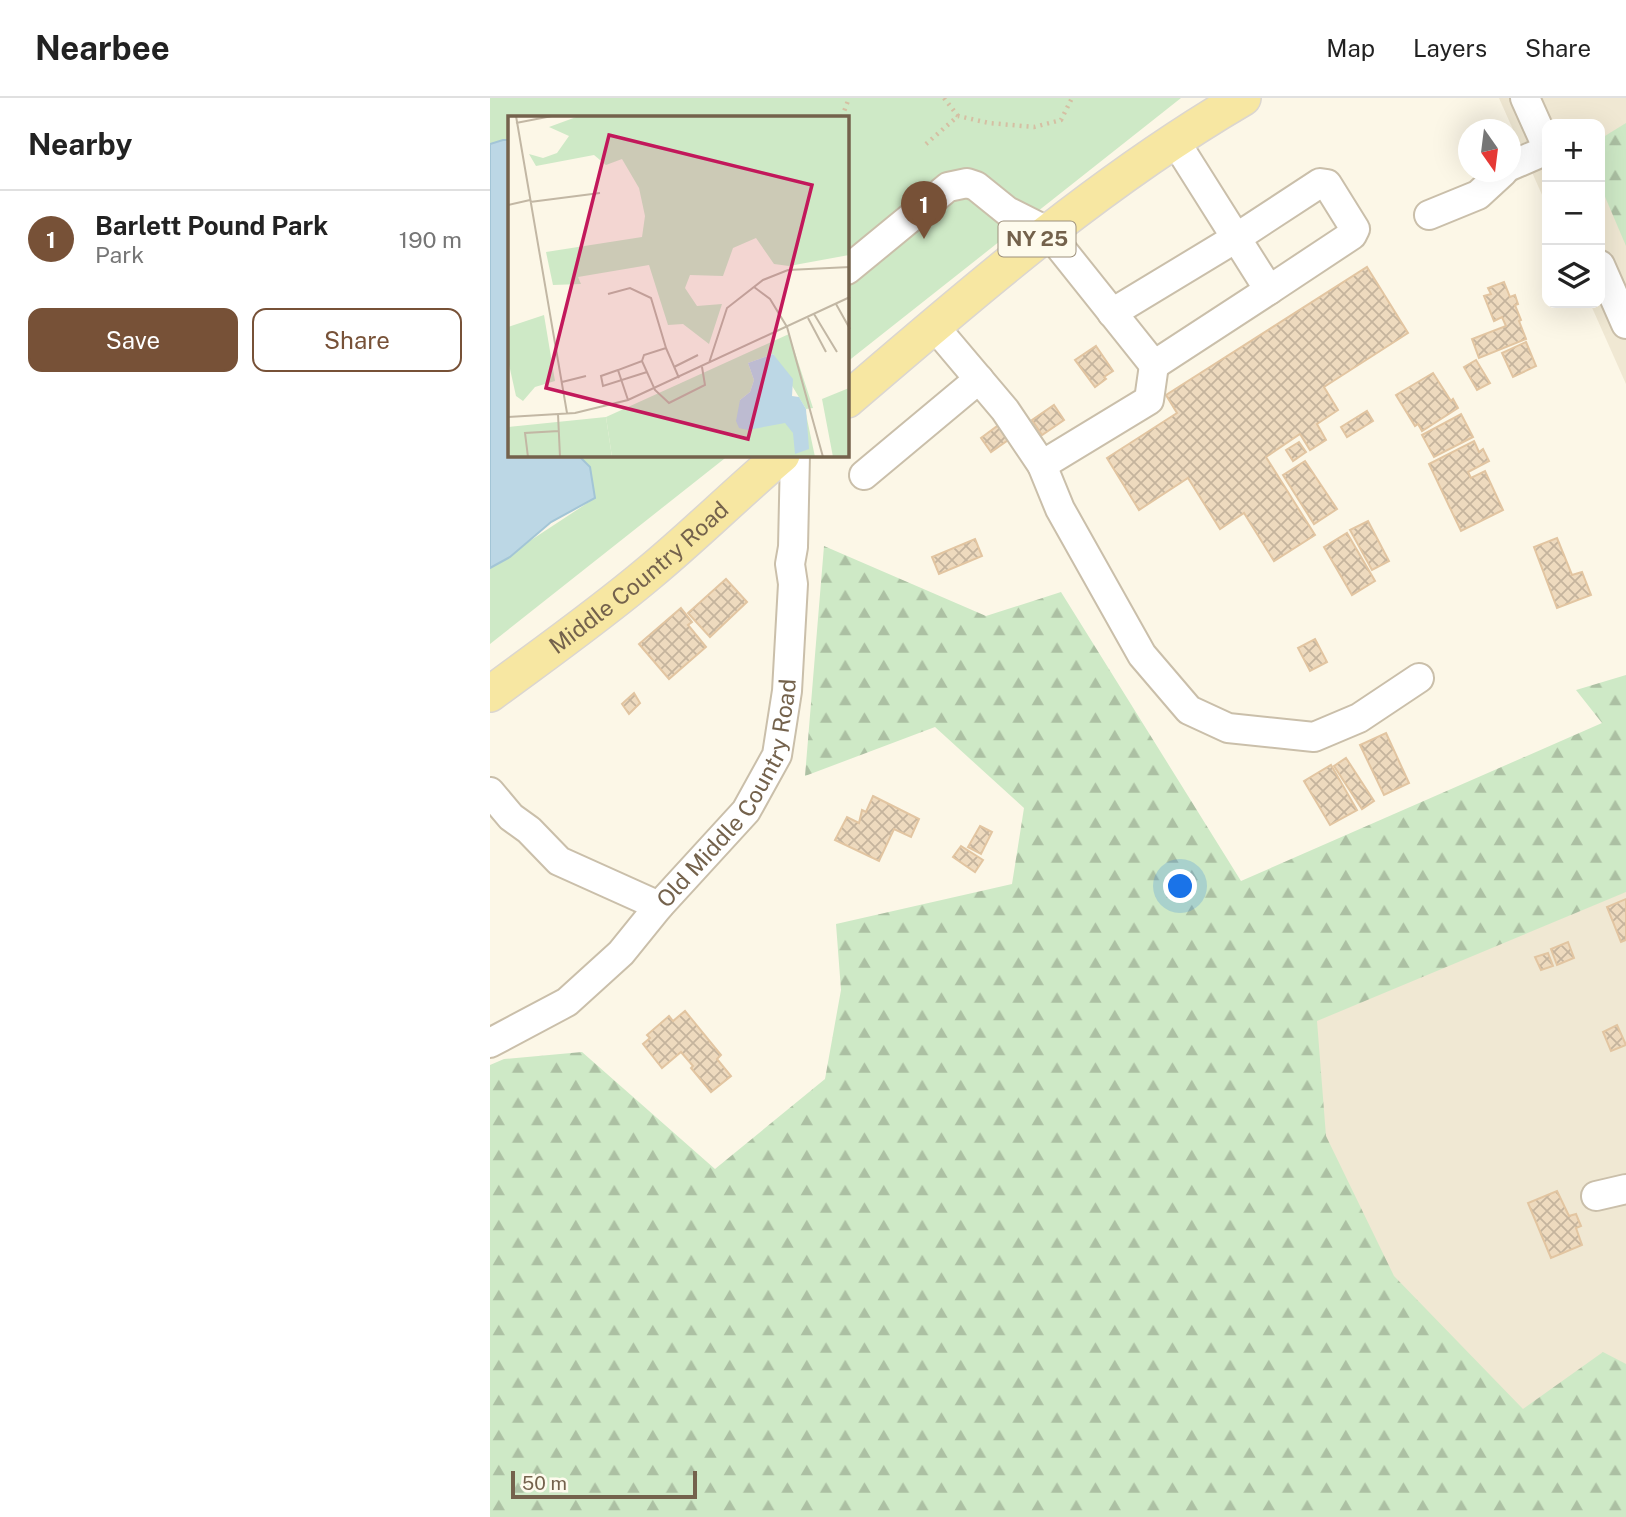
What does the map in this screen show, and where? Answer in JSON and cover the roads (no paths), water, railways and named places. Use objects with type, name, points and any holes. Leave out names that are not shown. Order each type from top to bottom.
[{"type":"main road","name":"NY 25","points":[[849,398],[1047,231],[1175,141],[1242,98]]},
{"type":"main road","name":"Middle Country Road","points":[[490,694],[652,571],[780,457]]},
{"type":"street","points":[[1525,98],[1542,137]]},
{"type":"street","points":[[1175,141],[1269,290]]},
{"type":"street","points":[[1521,161],[1542,151]]},
{"type":"street","points":[[1429,215],[1478,195],[1492,182]]},
{"type":"street","points":[[849,268],[948,187],[957,183],[976,186],[1007,211],[1047,231],[1154,365],[1149,400],[1042,466]]},
{"type":"street","points":[[1112,313],[1236,238],[1320,183],[1326,184],[1355,229],[1352,235],[1154,365]]},
{"type":"street","points":[[1605,276],[1626,324]]},
{"type":"street","points":[[934,326],[1005,410],[1042,466],[1060,509],[1142,655],[1189,710],[1228,728],[1314,737],[1359,718],[1419,678]]},
{"type":"street","points":[[864,475],[979,379]]},
{"type":"street","name":"Old Middle Country Road","points":[[490,1043],[567,1002],[621,953],[659,906],[746,811],[776,755],[787,691],[793,584],[790,564],[793,547],[795,457]]},
{"type":"street","points":[[490,792],[511,817],[529,830],[559,862],[659,906]]},
{"type":"street","points":[[1596,1196],[1626,1189]]},
{"type":"water","points":[[508,140],[508,457],[580,457],[590,467],[595,498],[551,522],[510,557],[490,568],[490,144]]},
{"type":"place","name":"Barlett Pound Park","points":[[924,239]]}]
